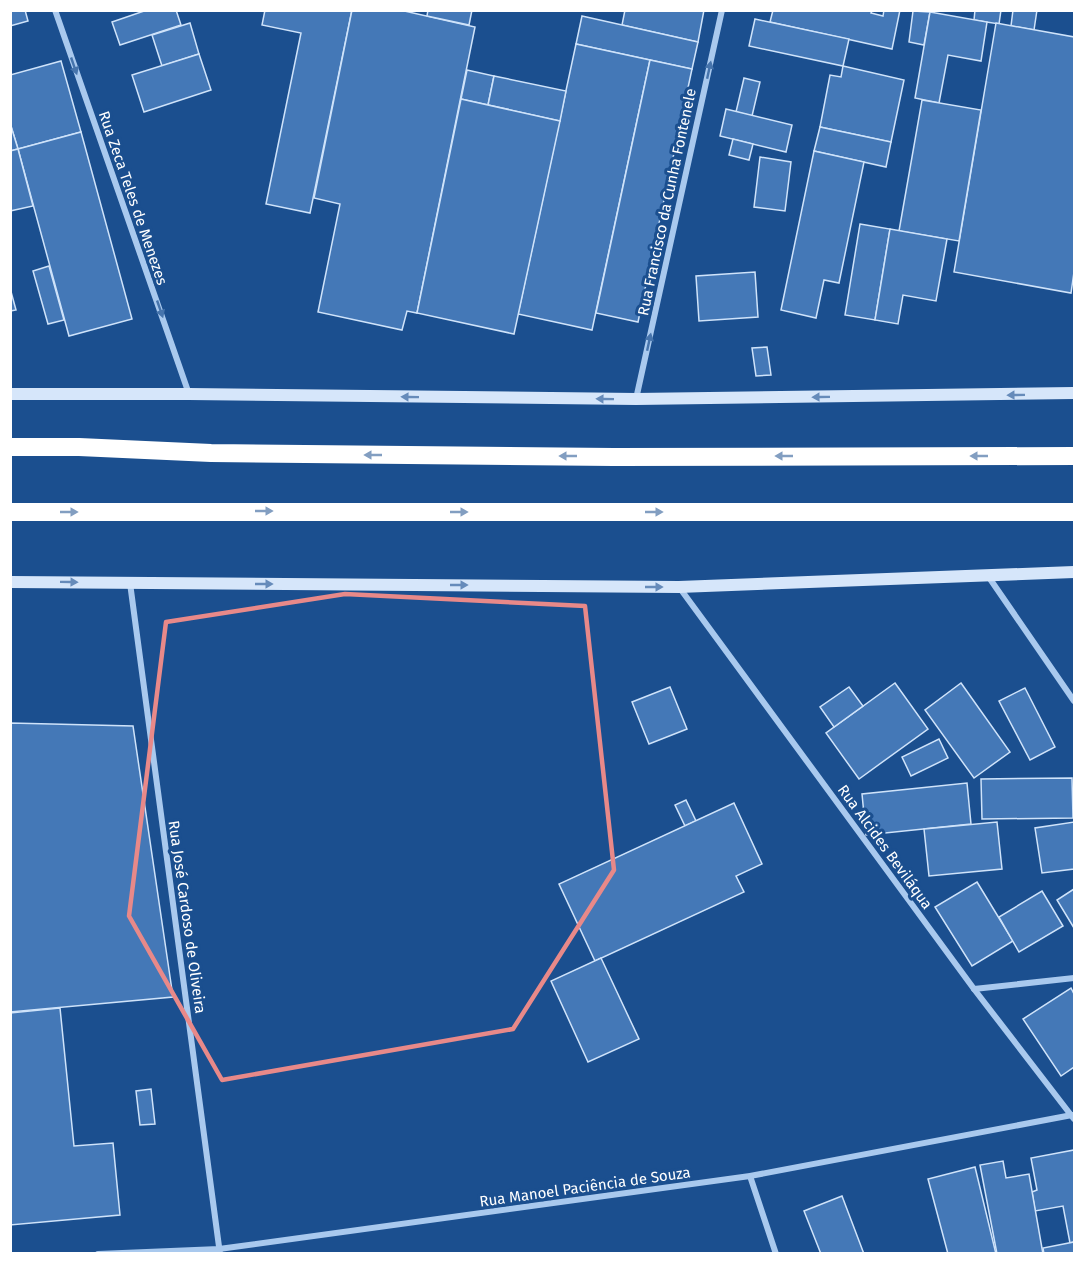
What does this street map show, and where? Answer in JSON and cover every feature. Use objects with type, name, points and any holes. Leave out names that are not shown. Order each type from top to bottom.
[{"type":"highway","points":[[10,447],[79,447],[223,454],[614,457],[1074,456]]},
{"type":"highway","points":[[10,512],[1074,512]]},
{"type":"main road","points":[[10,394],[636,399],[1074,393]]},
{"type":"main road","points":[[10,582],[679,587],[1074,572]]},
{"type":"street","name":"Rua Zeca Teles de Menezes","points":[[55,10],[189,394]]},
{"type":"street","name":"Rua Francisco da Cunha Fontenele","points":[[636,399],[722,10]]},
{"type":"street","points":[[988,576],[1074,701]]},
{"type":"street","name":"Rua José Cardoso de Oliveira","points":[[130,583],[220,1251]]},
{"type":"street","name":"Rua Alcides Beviláqua","points":[[679,587],[974,989],[1073,1117]]},
{"type":"street","points":[[974,989],[1074,978]]},
{"type":"street","name":"Rua Manoel Paciência de Souza","points":[[98,1254],[220,1251],[750,1176],[1073,1117]]},
{"type":"street","points":[[750,1176],[776,1254]]},
{"type":"highlighted area","points":[[345,594],[585,606],[614,870],[513,1029],[222,1080],[129,916],[166,622]]},
{"type":"building","points":[[10,10],[25,10],[28,21],[10,26]]},
{"type":"building","points":[[147,10],[176,10],[181,25],[120,45],[112,22]]},
{"type":"building","points":[[265,10],[352,10],[310,213],[266,204],[301,33],[262,25]]},
{"type":"building","points":[[352,10],[400,10],[475,27],[417,313],[407,311],[402,330],[318,312],[340,204],[314,198]]},
{"type":"building","points":[[428,10],[472,10],[469,25],[427,16]]},
{"type":"building","points":[[625,10],[704,10],[698,42],[622,25]]},
{"type":"building","points":[[773,10],[872,10],[871,13],[883,16],[884,10],[900,10],[892,49],[770,22]]},
{"type":"building","points":[[975,10],[1001,10],[999,24],[974,20]]},
{"type":"building","points":[[1013,10],[1037,10],[1034,30],[1011,26]]},
{"type":"building","points":[[913,11],[930,12],[924,45],[909,42]]},
{"type":"building","points":[[930,12],[987,22],[981,61],[948,55],[939,103],[915,98]]},
{"type":"building","points":[[582,16],[698,42],[692,69],[576,44]]},
{"type":"building","points":[[755,19],[849,39],[843,66],[749,46]]},
{"type":"building","points":[[190,23],[199,54],[162,66],[152,35]]},
{"type":"building","points":[[996,23],[1074,37],[1074,272],[1071,293],[954,272]]},
{"type":"building","points":[[576,44],[650,60],[592,330],[518,314]]},
{"type":"building","points":[[199,54],[211,90],[144,112],[132,75]]},
{"type":"building","points":[[650,60],[692,69],[638,322],[596,313]]},
{"type":"building","points":[[61,61],[81,132],[18,149],[10,123],[10,75]]},
{"type":"building","points":[[843,66],[904,80],[891,142],[820,127],[830,75],[841,77]]},
{"type":"building","points":[[467,70],[494,76],[488,105],[461,99]]},
{"type":"building","points":[[494,76],[566,91],[560,121],[488,105]]},
{"type":"building","points":[[744,78],[760,82],[752,116],[736,112]]},
{"type":"building","points":[[461,99],[560,121],[514,334],[417,313]]},
{"type":"building","points":[[922,100],[981,110],[959,241],[899,231]]},
{"type":"building","points":[[726,109],[792,125],[786,152],[720,136]]},
{"type":"building","points":[[10,123],[18,149],[10,151]]},
{"type":"building","points":[[820,127],[891,142],[886,167],[814,151]]},
{"type":"building","points":[[81,132],[132,319],[69,336],[18,149]]},
{"type":"building","points":[[733,139],[753,144],[749,160],[729,155]]},
{"type":"building","points":[[18,149],[33,206],[10,211],[10,151]]},
{"type":"building","points":[[814,151],[864,162],[839,283],[824,280],[816,318],[781,310]]},
{"type":"building","points":[[760,157],[791,162],[785,211],[754,207]]},
{"type":"building","points":[[860,224],[890,229],[875,320],[845,315]]},
{"type":"building","points":[[890,229],[947,239],[936,301],[903,295],[898,324],[875,320]]},
{"type":"building","points":[[49,266],[64,320],[48,324],[33,271]]},
{"type":"building","points":[[755,272],[758,317],[699,321],[696,276]]},
{"type":"building","points":[[10,288],[16,310],[10,311]]},
{"type":"building","points":[[767,347],[771,375],[756,376],[752,348]]},
{"type":"building","points":[[895,683],[928,729],[859,779],[826,733]]},
{"type":"building","points":[[961,683],[1010,752],[974,778],[925,710]]},
{"type":"building","points":[[670,687],[687,729],[649,744],[632,702]]},
{"type":"building","points":[[849,687],[863,706],[834,727],[820,707]]},
{"type":"building","points":[[1025,688],[1055,747],[1030,760],[999,701]]},
{"type":"building","points":[[10,723],[133,726],[173,997],[10,1012]]},
{"type":"building","points":[[939,739],[948,758],[911,776],[902,757]]},
{"type":"building","points":[[1072,778],[1073,818],[982,819],[981,779]]},
{"type":"building","points":[[967,783],[971,824],[866,835],[862,794]]},
{"type":"building","points":[[686,800],[696,821],[685,826],[675,805]]},
{"type":"building","points":[[734,803],[762,864],[736,876],[744,892],[595,961],[559,884]]},
{"type":"building","points":[[997,822],[1002,869],[929,876],[924,829]]},
{"type":"building","points":[[1074,822],[1074,869],[1042,873],[1035,828]]},
{"type":"building","points":[[977,882],[1013,941],[972,966],[935,907]]},
{"type":"building","points":[[1074,889],[1074,928],[1057,900]]},
{"type":"building","points":[[1042,891],[1063,926],[1019,952],[999,917]]},
{"type":"building","points":[[601,958],[639,1039],[588,1062],[551,981]]},
{"type":"building","points":[[1071,988],[1074,994],[1074,1067],[1061,1076],[1023,1019]]},
{"type":"building","points":[[60,1008],[74,1146],[113,1143],[120,1215],[10,1225],[10,1013]]},
{"type":"building","points":[[151,1089],[155,1124],[140,1125],[136,1091]]},
{"type":"building","points":[[1074,1150],[1074,1242],[1070,1243],[1063,1206],[1035,1211],[1032,1192],[1037,1190],[1031,1158]]},
{"type":"building","points":[[1003,1161],[1006,1178],[1029,1174],[1043,1254],[997,1254],[980,1165]]},
{"type":"building","points":[[975,1167],[996,1254],[948,1254],[928,1179]]},
{"type":"building","points":[[842,1196],[864,1254],[821,1254],[804,1211]]},
{"type":"building","points":[[1074,1242],[1074,1254],[1044,1254],[1043,1248]]}]
